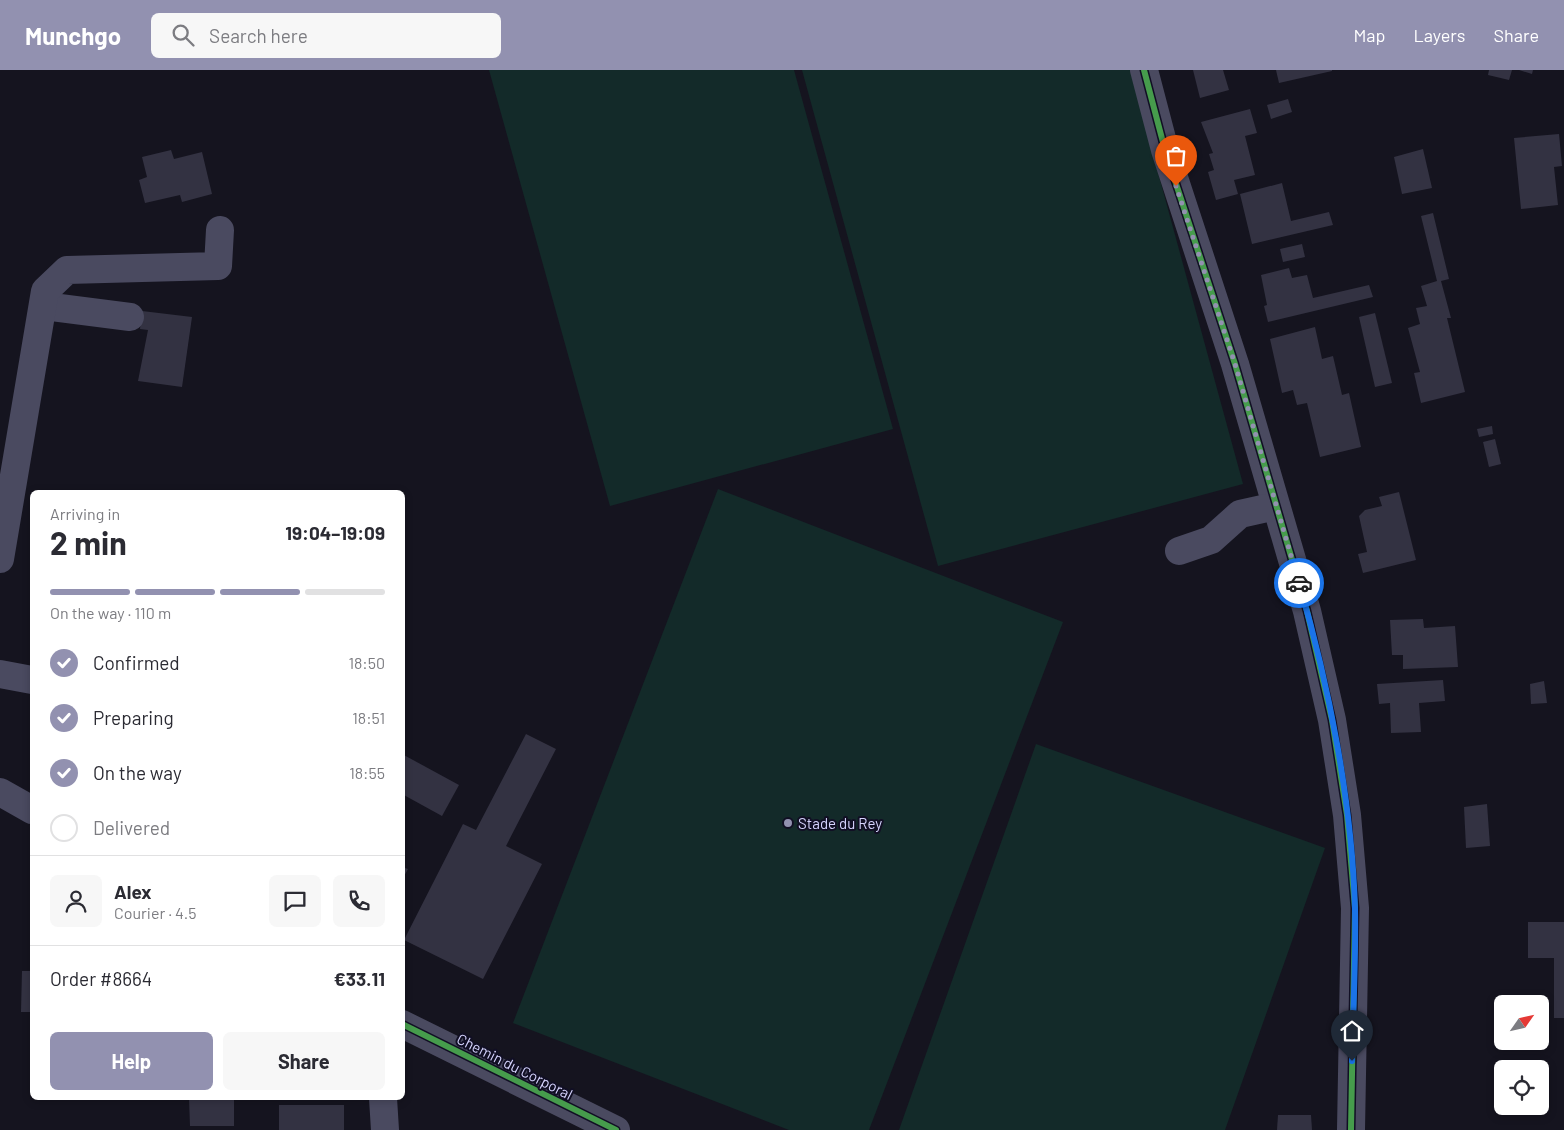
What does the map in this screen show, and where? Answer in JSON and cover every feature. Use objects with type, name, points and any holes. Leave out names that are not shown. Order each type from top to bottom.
[{"type":"street","points":[[1144,70],[1165,150],[1235,364],[1307,611],[1326,693],[1347,815],[1355,908],[1351,1130]]},
{"type":"street","points":[[0,559],[45,291],[67,270],[218,266],[220,230]]},
{"type":"street","points":[[44,306],[130,317]]},
{"type":"street","points":[[1179,551],[1211,540],[1240,514],[1276,506]]},
{"type":"street","points":[[0,674],[30,680]]},
{"type":"street","points":[[0,792],[30,809]]},
{"type":"street","name":"Chemin du Corporal","points":[[405,1025],[616,1130]]},
{"type":"street","points":[[383,1100],[385,1130]]},
{"type":"green space","points":[[489,70],[794,70],[893,429],[610,506]]},
{"type":"green space","points":[[802,70],[1130,70],[1243,484],[938,566]]},
{"type":"green space","name":"Stade du Rey","points":[[718,489],[1063,622],[869,1130],[789,1130],[513,1023]]},
{"type":"green space","points":[[1036,744],[1325,848],[1225,1130],[899,1130]]},
{"type":"building","points":[[1193,70],[1223,70],[1229,90],[1200,98]]},
{"type":"building","points":[[1276,70],[1332,70],[1332,71],[1279,83]]},
{"type":"building","points":[[1489,70],[1512,70],[1509,80],[1488,75]]},
{"type":"building","points":[[1519,70],[1533,70],[1532,74]]},
{"type":"building","points":[[1288,99],[1292,112],[1271,119],[1267,105]]},
{"type":"building","points":[[1250,109],[1257,133],[1245,136],[1255,175],[1234,180],[1238,194],[1216,200],[1208,172],[1214,170],[1209,154],[1213,153],[1201,122]]},
{"type":"building","points":[[1559,134],[1562,166],[1554,167],[1558,205],[1521,209],[1514,138]]},
{"type":"building","points":[[1423,149],[1432,188],[1402,194],[1394,157]]},
{"type":"building","points":[[171,150],[174,159],[202,152],[212,194],[182,202],[180,195],[145,203],[139,180],[147,177],[142,157]]},
{"type":"building","points":[[1282,183],[1291,221],[1329,212],[1333,225],[1252,244],[1240,194]]},
{"type":"building","points":[[1433,213],[1449,279],[1441,281],[1451,318],[1447,318],[1465,392],[1421,403],[1414,373],[1420,372],[1408,328],[1420,324],[1416,308],[1427,306],[1421,286],[1437,281],[1421,216]]},
{"type":"building","points":[[1302,244],[1305,257],[1283,262],[1280,249]]},
{"type":"building","points":[[1289,268],[1292,278],[1307,275],[1313,298],[1369,285],[1373,297],[1268,322],[1264,306],[1267,305],[1261,275]]},
{"type":"building","points":[[142,311],[192,317],[182,387],[138,381],[148,330],[140,329]]},
{"type":"building","points":[[1375,313],[1392,383],[1375,387],[1359,317]]},
{"type":"building","points":[[1315,327],[1322,359],[1333,356],[1342,395],[1349,393],[1361,447],[1320,457],[1307,403],[1297,405],[1293,390],[1282,393],[1270,339]]},
{"type":"building","points":[[1492,426],[1493,434],[1479,437],[1477,429]]},
{"type":"building","points":[[1495,439],[1501,464],[1489,467],[1483,442]]},
{"type":"building","points":[[1399,492],[1416,560],[1363,573],[1358,554],[1367,552],[1359,516],[1365,510],[1382,506],[1379,497]]},
{"type":"building","points":[[1423,619],[1424,628],[1455,626],[1458,667],[1403,669],[1403,655],[1392,655],[1390,620]]},
{"type":"building","points":[[1443,680],[1445,701],[1419,703],[1421,732],[1391,733],[1390,703],[1379,704],[1377,684]]},
{"type":"building","points":[[1544,681],[1547,703],[1531,704],[1530,684]]},
{"type":"building","points":[[526,734],[556,749],[506,846],[542,864],[483,979],[405,940],[463,824],[476,830]]},
{"type":"building","points":[[405,756],[459,785],[442,816],[405,796]]},
{"type":"building","points":[[1487,804],[1490,846],[1466,848],[1464,807]]},
{"type":"building","points":[[1528,922],[1564,922],[1564,1018],[1554,1018],[1554,958],[1528,958]]},
{"type":"building","points":[[22,971],[30,971],[30,1012],[21,1012]]},
{"type":"building","points":[[189,1100],[234,1100],[234,1126],[190,1126]]},
{"type":"building","points":[[279,1105],[344,1105],[344,1130],[279,1130]]},
{"type":"building","points":[[1278,1115],[1311,1115],[1312,1130],[1277,1130]]},
{"type":"cycle path","points":[[1144,70],[1165,150],[1235,364],[1307,611],[1332,720],[1347,815],[1355,908],[1351,1130]]},
{"type":"cycle path","points":[[405,1025],[616,1130]]},
{"type":"way so far","points":[[1176,186],[1235,364],[1299,583]]},
{"type":"place","name":"Stade du Rey","points":[[788,823]]},
{"type":"route","points":[[1299,583],[1332,720],[1347,815],[1355,908],[1352,1061]]}]
